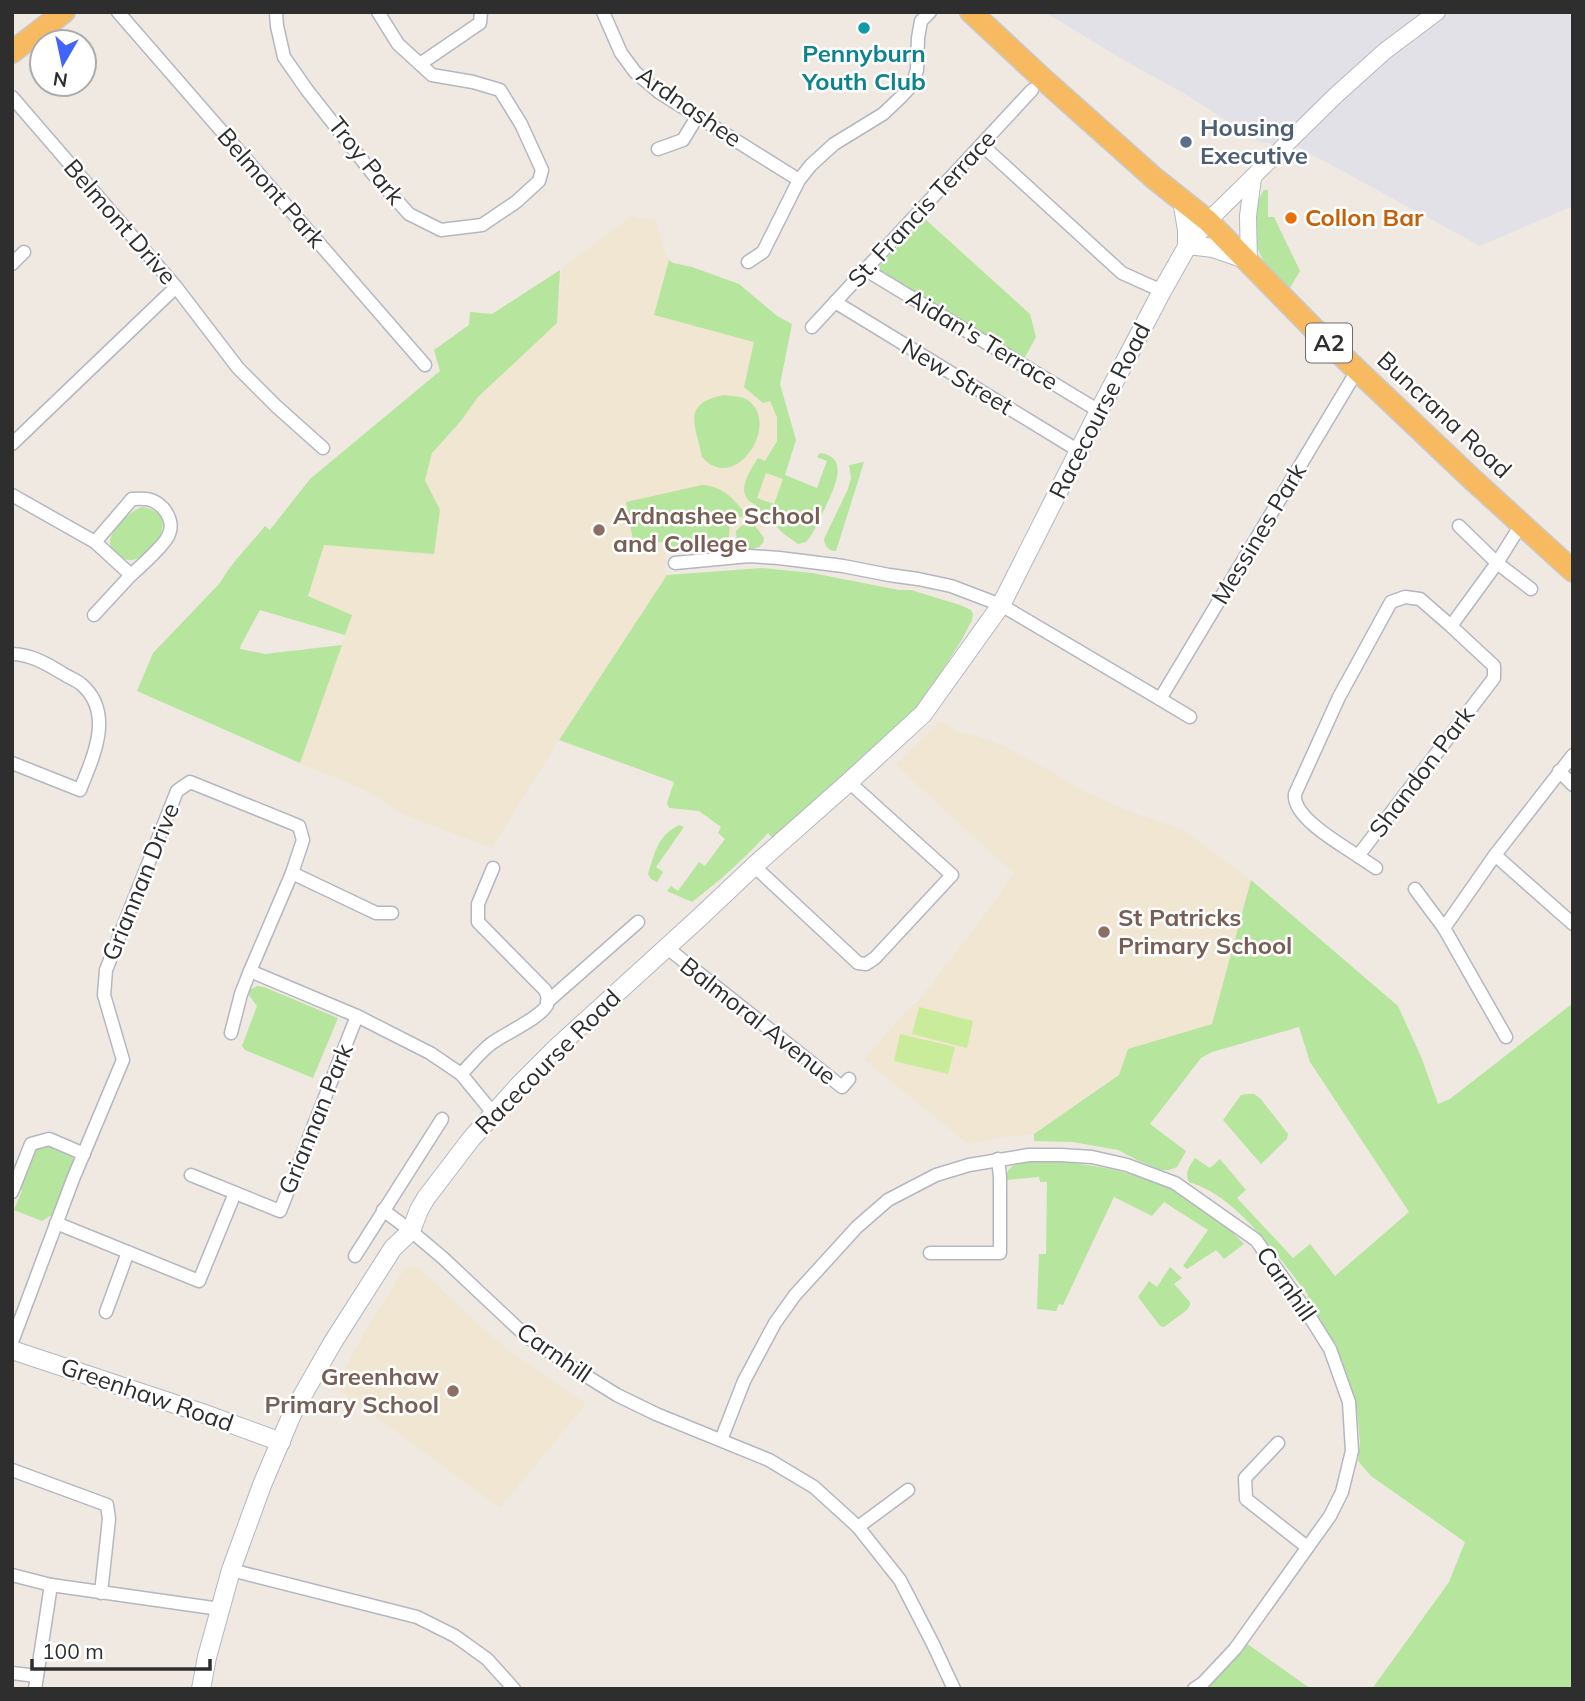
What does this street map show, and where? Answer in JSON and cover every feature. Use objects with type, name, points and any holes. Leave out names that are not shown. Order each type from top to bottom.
[{"type":"highway","points":[[12,52],[64,12]]},
{"type":"highway","name":"Buncrana Road","points":[[971,12],[1043,79],[1208,221],[1316,331],[1573,571]]},
{"type":"main road","points":[[1182,200],[1188,246],[1213,248],[1247,261]]},
{"type":"main road","name":"Racecourse Road","points":[[201,1689],[231,1570],[262,1485],[293,1412],[332,1342],[393,1248],[411,1231],[426,1198],[471,1139],[554,1049],[923,714],[1001,605],[1162,291],[1188,246],[1208,221]]},
{"type":"main road","name":"Greenhaw Road","points":[[12,1350],[281,1442]]},
{"type":"street","name":"Belmont Park","points":[[118,12],[425,365]]},
{"type":"street","name":"Troy Park","points":[[276,12],[285,57],[307,90],[373,174],[409,214],[441,230],[482,225],[516,202],[539,181],[542,170],[522,124],[500,90],[432,75],[398,44],[378,12]]},
{"type":"street","points":[[420,64],[480,23],[481,12]]},
{"type":"street","name":"Ardnashee","points":[[603,12],[621,53],[635,72],[660,93],[799,180]]},
{"type":"street","points":[[748,262],[763,251],[799,180],[811,165],[834,144],[883,114],[912,85],[917,70],[921,21],[930,12]]},
{"type":"street","points":[[1208,221],[1345,87],[1385,51],[1437,12]]},
{"type":"street","name":"St. Francis Terrace","points":[[812,327],[1032,90]]},
{"type":"street","name":"Belmont Drive","points":[[12,97],[176,287],[238,368],[323,448]]},
{"type":"street","points":[[658,149],[683,140],[697,117]]},
{"type":"street","points":[[982,145],[1122,273],[1162,291]]},
{"type":"street","points":[[1247,261],[1248,216],[1253,178]]},
{"type":"street","points":[[12,264],[24,252]]},
{"type":"street","name":"Aidan's Terrace","points":[[866,270],[1099,411]]},
{"type":"street","points":[[12,444],[176,287]]},
{"type":"street","name":"New Street","points":[[835,302],[1079,451]]},
{"type":"street","name":"Messines Park","points":[[1160,699],[1358,369]]},
{"type":"street","points":[[12,495],[95,542],[131,575]]},
{"type":"street","points":[[94,615],[169,535],[169,515],[160,505],[146,497],[132,499],[95,542]]},
{"type":"street","points":[[1451,626],[1497,563],[1522,523]]},
{"type":"street","points":[[1459,526],[1497,563],[1531,589]]},
{"type":"street","points":[[676,563],[749,556],[810,561],[951,586],[1001,605],[1190,717]]},
{"type":"street","name":"Shandon Park","points":[[1405,597],[1420,599],[1451,626],[1494,666],[1494,678],[1358,856],[1316,827],[1294,802],[1295,794],[1339,697],[1391,602],[1405,597]]},
{"type":"street","points":[[12,654],[23,654],[49,665],[81,685],[93,699],[99,717],[99,737],[80,790],[12,763]]},
{"type":"street","points":[[1444,928],[1495,855],[1573,754]]},
{"type":"street","points":[[1559,771],[1573,785]]},
{"type":"street","name":"Griannan Drive","points":[[12,1342],[56,1223],[123,1060],[104,995],[106,970],[177,791],[190,782],[299,826],[303,841],[250,971],[231,1033]]},
{"type":"street","points":[[754,866],[858,962],[866,964],[875,958],[952,875],[849,782]]},
{"type":"street","points":[[1495,855],[1573,924]]},
{"type":"street","points":[[1358,856],[1376,868]]},
{"type":"street","points":[[493,868],[478,904],[478,922],[545,990],[548,1002]]},
{"type":"street","points":[[292,873],[376,913],[392,914]]},
{"type":"street","points":[[1415,889],[1444,928],[1506,1037]]},
{"type":"street","points":[[460,1074],[493,1042],[533,1018],[638,922]]},
{"type":"street","name":"Balmoral Avenue","points":[[666,947],[842,1087],[849,1079]]},
{"type":"street","points":[[250,971],[357,1017],[430,1053],[460,1074],[493,1114]]},
{"type":"street","name":"Griannan Park","points":[[191,1175],[280,1211],[357,1017]]},
{"type":"street","points":[[355,1256],[442,1119]]},
{"type":"street","points":[[12,1192],[31,1144],[49,1139],[84,1154]]},
{"type":"street","name":"Carnhill","points":[[721,1440],[744,1381],[775,1323],[795,1295],[856,1227],[888,1200],[936,1175],[998,1159],[1030,1155],[1092,1157],[1127,1165],[1175,1183],[1256,1240],[1305,1309],[1330,1349],[1349,1402],[1352,1451],[1342,1492],[1329,1516],[1235,1649],[1194,1689]]},
{"type":"street","points":[[930,1252],[1000,1253],[998,1159]]},
{"type":"street","points":[[56,1223],[199,1281],[235,1193]]},
{"type":"street","name":"Carnhill","points":[[383,1210],[460,1273],[536,1343],[617,1395],[769,1460],[814,1487],[859,1527],[900,1580],[954,1689]]},
{"type":"street","points":[[106,1312],[128,1252]]},
{"type":"street","points":[[1278,1443],[1245,1478],[1246,1499],[1307,1547]]},
{"type":"street","points":[[12,1470],[107,1505],[109,1519],[101,1593]]},
{"type":"street","points":[[859,1527],[908,1490]]},
{"type":"street","points":[[231,1570],[417,1617],[455,1636],[486,1658],[514,1689]]},
{"type":"street","points":[[12,1574],[51,1585],[220,1609]]},
{"type":"street","points":[[12,1673],[36,1683],[51,1585]]},
{"type":"shaded area","points":[[1045,12],[1573,12],[1573,206],[1480,246],[1300,148],[1260,142],[1185,94]]},
{"type":"shaded area","name":"Ardnashee School and College","points":[[632,216],[655,220],[669,260],[654,315],[765,344],[796,440],[769,521],[754,540],[665,551],[667,575],[492,848],[405,815],[365,790],[300,763],[352,615],[308,596],[324,545],[439,510],[425,480],[432,453],[478,397],[557,323],[562,268]]},
{"type":"shaded area","name":"St Patricks Primary School","points":[[942,722],[957,732],[1002,745],[1081,790],[1126,810],[1183,830],[1251,880],[1212,1025],[1128,1049],[1119,1075],[1034,1134],[968,1144],[864,1059],[918,1001],[1014,874],[896,765]]},
{"type":"shaded area","name":"Greenhaw Primary School","points":[[418,1267],[511,1352],[586,1404],[500,1508],[335,1387],[367,1328],[405,1268]]},
{"type":"green space","points":[[1264,190],[1268,190],[1268,217],[1274,217],[1300,271],[1290,288],[1282,285],[1273,274],[1255,241],[1255,216]]},
{"type":"green space","points":[[925,219],[1030,314],[1036,337],[1024,359],[881,272],[880,265]]},
{"type":"green space","points":[[669,260],[739,284],[777,316],[792,324],[780,384],[796,440],[785,475],[817,488],[827,461],[817,457],[820,453],[830,456],[837,468],[832,493],[806,542],[798,544],[784,534],[756,510],[756,505],[745,496],[745,483],[751,470],[758,458],[765,461],[777,441],[777,417],[770,401],[763,403],[744,387],[754,342],[654,315]],"holes":[[[766,473],[783,479],[774,504],[757,498]]]},
{"type":"green space","points":[[560,270],[557,323],[478,397],[432,453],[425,480],[440,510],[434,554],[324,545],[308,596],[352,615],[345,635],[260,610],[241,645],[240,649],[265,654],[342,645],[300,763],[137,691],[153,653],[220,583],[265,526],[270,530],[310,479],[440,371],[434,350],[469,325],[470,312],[492,314]]},
{"type":"green space","points":[[724,395],[746,399],[756,409],[760,423],[751,451],[741,462],[728,467],[715,467],[702,457],[694,417],[701,404]]},
{"type":"green space","points":[[864,462],[836,551],[831,550],[824,539],[848,489],[851,478],[849,465]]},
{"type":"green space","points":[[702,485],[726,494],[744,512],[741,517],[730,518],[729,537],[709,545],[669,550],[668,541],[634,546],[626,502]]},
{"type":"green space","points":[[142,507],[153,510],[160,516],[162,531],[160,537],[140,557],[126,560],[111,548],[111,538],[132,512]]},
{"type":"green space","points":[[748,523],[753,523],[764,538],[759,547],[748,550],[737,542],[736,531]]},
{"type":"green space","points":[[762,568],[812,573],[911,590],[971,610],[972,620],[921,703],[775,841],[768,833],[732,869],[692,902],[667,891],[671,886],[678,891],[699,862],[705,866],[725,839],[718,833],[721,827],[699,811],[669,808],[667,803],[674,782],[559,740],[667,575]]},
{"type":"green space","points":[[679,825],[684,827],[656,867],[663,872],[657,882],[648,874],[655,852],[666,834]]},
{"type":"green space","points":[[1251,880],[1398,1006],[1422,1059],[1438,1104],[1450,1099],[1573,1003],[1573,1689],[1372,1689],[1449,1582],[1465,1542],[1371,1476],[1358,1461],[1360,1442],[1357,1410],[1348,1379],[1334,1344],[1307,1300],[1308,1295],[1270,1246],[1240,1214],[1207,1189],[1189,1182],[1187,1175],[1195,1158],[1210,1168],[1220,1159],[1246,1190],[1237,1198],[1293,1258],[1310,1244],[1335,1276],[1409,1212],[1310,1062],[1299,1027],[1212,1052],[1201,1058],[1150,1124],[1186,1151],[1177,1167],[1161,1170],[1118,1150],[1073,1142],[1034,1141],[1034,1134],[1119,1075],[1128,1049],[1212,1024]]},
{"type":"green space","points":[[257,986],[338,1018],[313,1078],[245,1050],[242,1046],[257,1006],[248,991]]},
{"type":"green space","points":[[919,1007],[973,1021],[967,1048],[912,1034]]},
{"type":"green space","points":[[900,1034],[955,1047],[948,1074],[894,1061]]},
{"type":"green space","points":[[1241,1095],[1260,1098],[1288,1134],[1287,1139],[1261,1164],[1223,1120]]},
{"type":"green space","points":[[49,1146],[71,1156],[75,1161],[52,1215],[42,1221],[14,1210],[22,1191],[19,1187],[33,1153]]},
{"type":"green space","points":[[1052,1161],[1107,1168],[1157,1183],[1202,1207],[1244,1244],[1224,1259],[1216,1250],[1187,1269],[1183,1266],[1208,1230],[1164,1202],[1152,1216],[1114,1197],[1063,1305],[1059,1304],[1056,1311],[1037,1309],[1039,1254],[1046,1254],[1047,1182],[1040,1182],[1039,1177],[1006,1180],[1007,1173],[1016,1165]]},
{"type":"green space","points":[[1170,1267],[1182,1278],[1174,1284],[1190,1305],[1164,1327],[1160,1326],[1138,1297],[1149,1281],[1157,1287]]},
{"type":"green space","points":[[1246,1643],[1311,1689],[1204,1689],[1232,1662]]},
{"type":"place","name":"Pennyburn Youth Club","points":[[864,28]]},
{"type":"place","name":"Housing Executive","points":[[1186,142]]},
{"type":"place","name":"Collon Bar","points":[[1291,218]]},
{"type":"place","name":"Ardnashee School and College","points":[[599,530]]},
{"type":"place","name":"St Patricks Primary School","points":[[1104,932]]},
{"type":"place","name":"Greenhaw Primary School","points":[[453,1391]]}]
